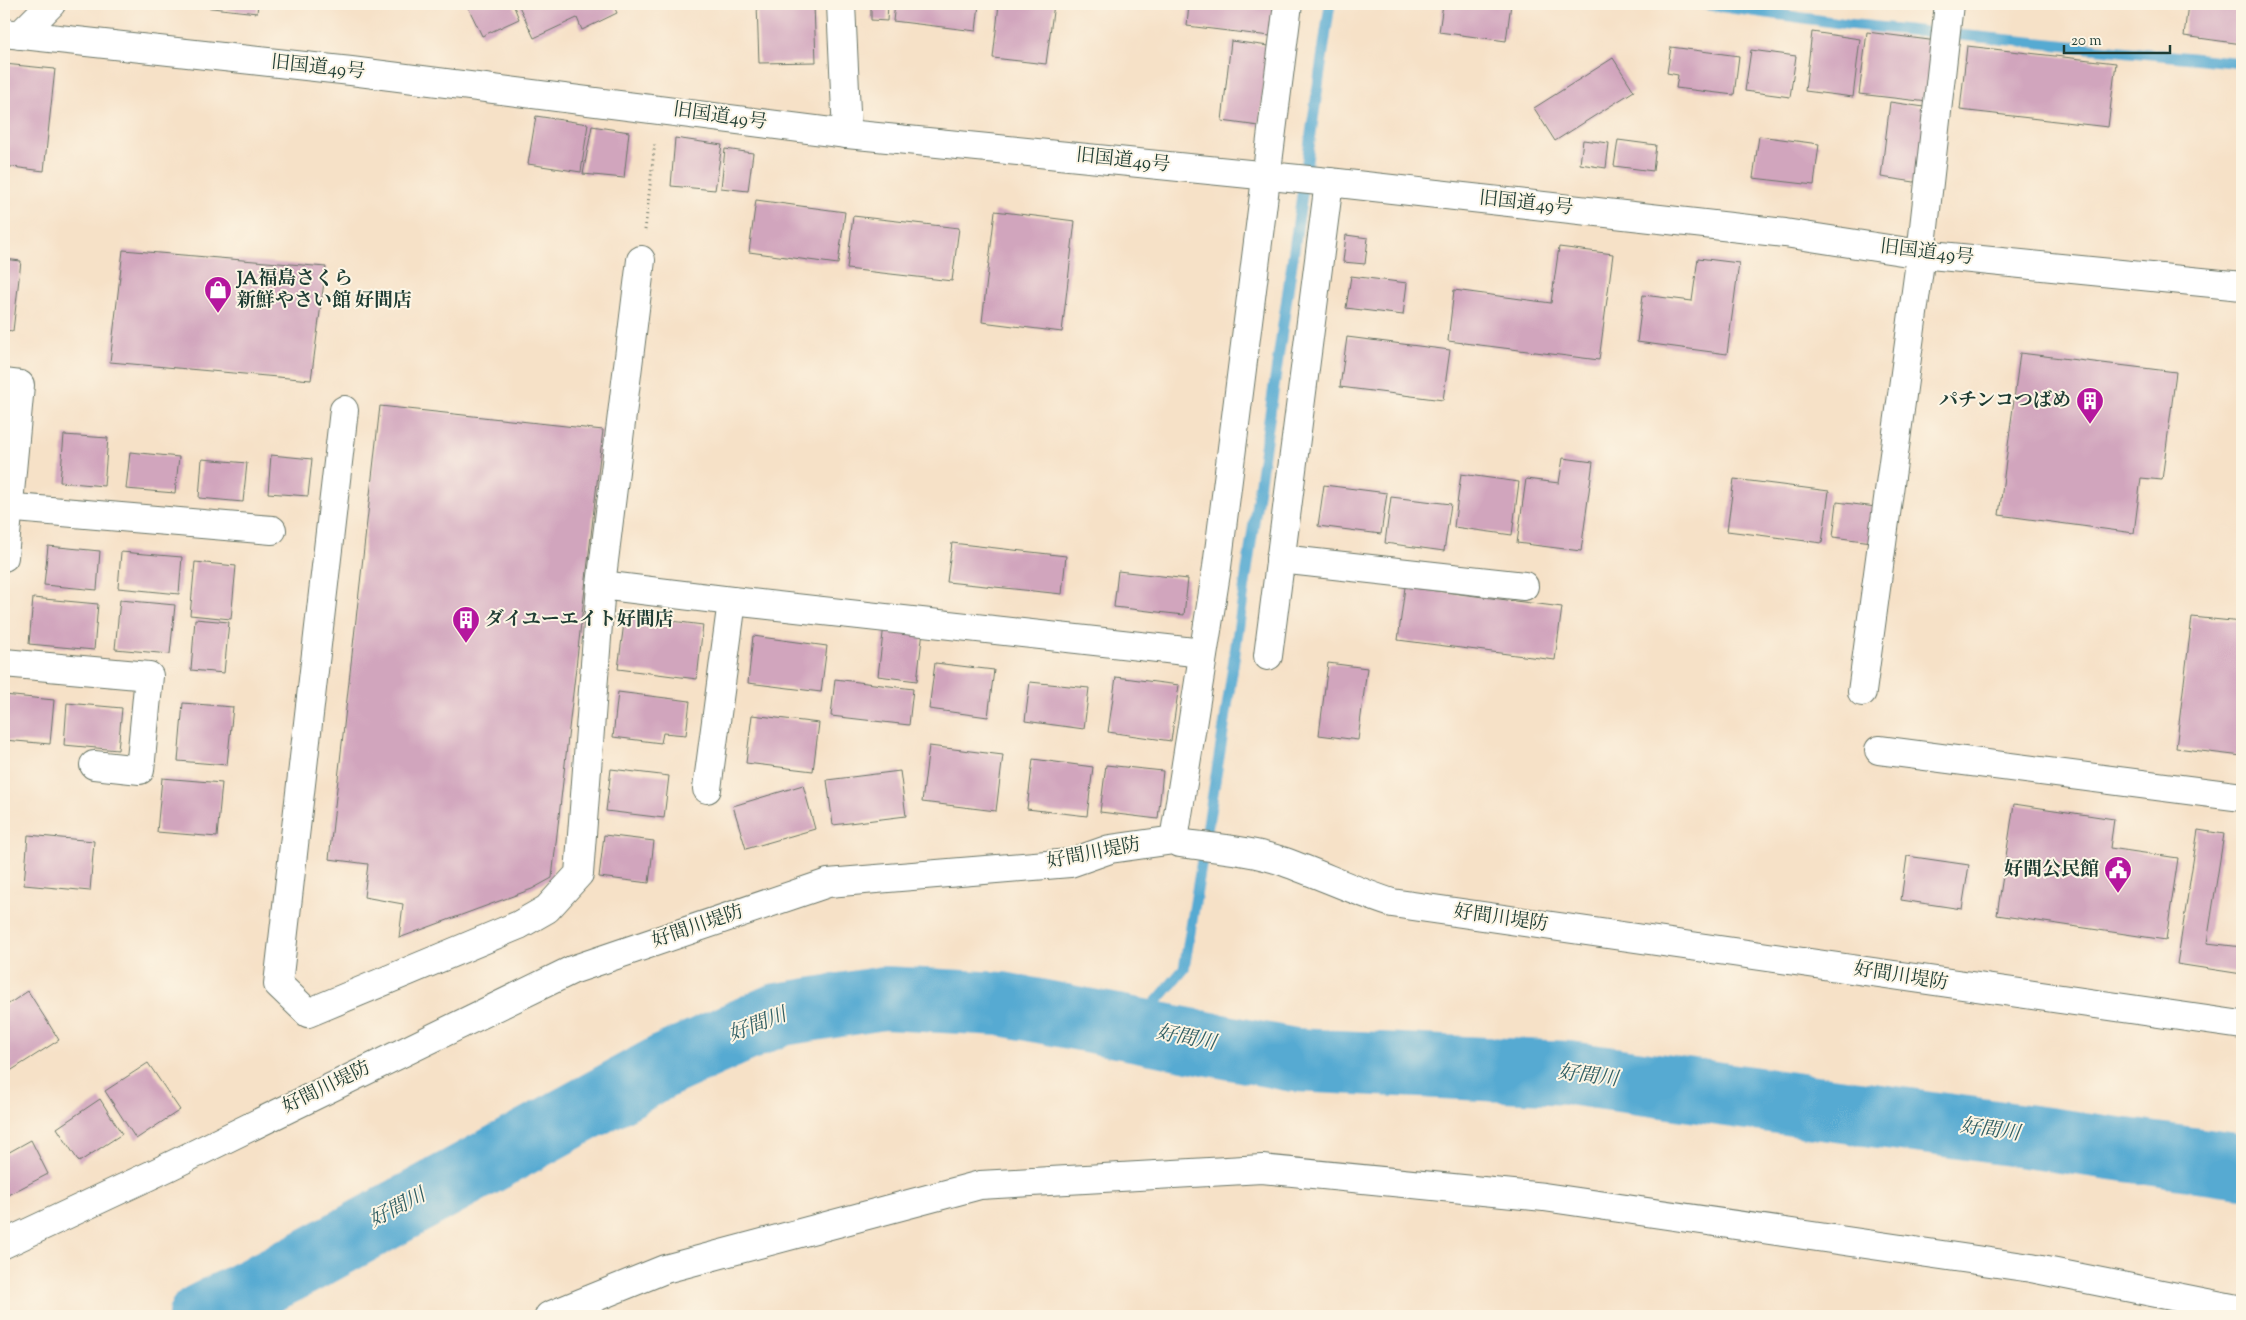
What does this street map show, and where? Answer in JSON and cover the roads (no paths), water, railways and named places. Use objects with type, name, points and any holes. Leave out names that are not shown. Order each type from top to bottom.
[{"type":"street","points":[[12,34],[51,4]]},
{"type":"street","points":[[841,4],[847,134]]},
{"type":"street","points":[[1177,841],[1272,176],[1288,4]]},
{"type":"street","points":[[1862,692],[1921,254],[1946,24]]},
{"type":"street","name":"旧国道49号","points":[[12,34],[351,72],[847,134],[1272,176],[1785,233],[1921,254],[2242,286]]},
{"type":"street","points":[[1268,656],[1324,182]]},
{"type":"street","points":[[344,410],[278,984],[308,1013],[519,925],[547,908],[579,874],[601,585],[641,260]]},
{"type":"street","points":[[4,384],[20,385],[6,507],[4,557]]},
{"type":"street","points":[[6,507],[272,530]]},
{"type":"street","points":[[1280,559],[1524,586]]},
{"type":"street","points":[[601,585],[1204,652]]},
{"type":"street","points":[[707,789],[732,601]]},
{"type":"street","points":[[4,663],[148,676],[140,770],[94,765]]},
{"type":"street","points":[[1879,750],[2242,797]]},
{"type":"street","name":"好間川堤防","points":[[4,1244],[582,967],[828,883],[1070,863],[1110,849],[1177,841],[1239,851],[1284,862],[1351,890],[1392,903],[2242,1025]]},
{"type":"street","points":[[549,1316],[665,1269],[980,1185],[1262,1169],[1554,1198],[2031,1268],[2242,1310]]},
{"type":"waterway","points":[[1133,1029],[1184,969],[1224,727],[1330,4]]},
{"type":"waterway","points":[[1702,4],[1847,24],[2242,63]]},
{"type":"waterway","name":"好間川","points":[[200,1316],[302,1264],[666,1065],[777,1015],[884,998],[1002,1004],[1294,1060],[1569,1073],[2242,1166]]},
{"type":"place","name":"JA福島さくら 新鮮やさい館 好間店","points":[[218,314]]},
{"type":"place","name":"パチンコつばめ","points":[[2090,425]]},
{"type":"place","name":"ダイユーエイト好間店","points":[[466,644]]},
{"type":"place","name":"好間公民館","points":[[2118,894]]}]
